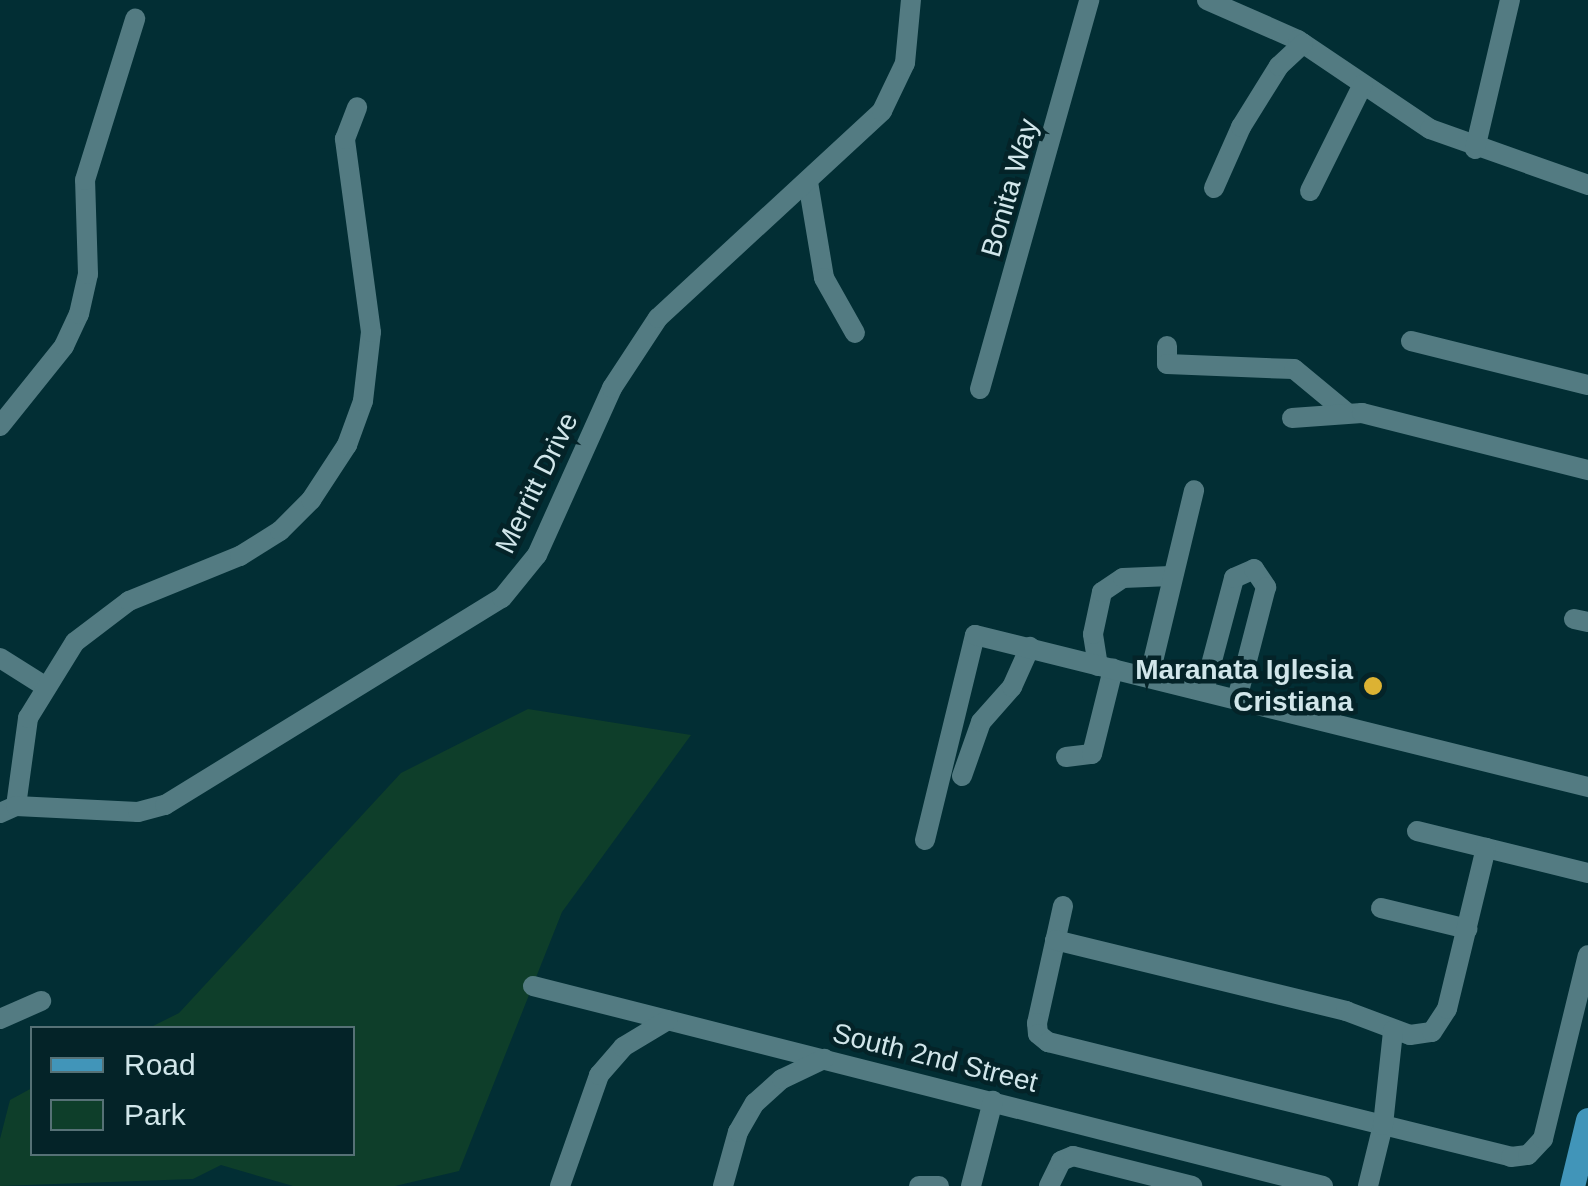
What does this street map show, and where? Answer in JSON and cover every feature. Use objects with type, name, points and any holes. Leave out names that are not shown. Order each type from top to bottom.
[{"type":"main road","points":[[1572,1186],[1588,1120]]},
{"type":"street","name":"Merritt Drive","points":[[8,809],[138,812],[165,805],[502,598],[538,556],[612,388],[649,330],[704,272],[870,125],[891,96],[908,48],[911,0]]},
{"type":"street","name":"Bonita Way","points":[[980,389],[1089,0]]},
{"type":"street","points":[[1475,149],[1510,0]]},
{"type":"street","points":[[1219,3],[1303,44],[1430,129],[1475,149],[1588,185]]},
{"type":"street","points":[[0,426],[64,346],[80,314],[88,274],[85,180],[135,19]]},
{"type":"street","points":[[1214,188],[1241,127],[1279,66],[1303,44]]},
{"type":"street","points":[[1310,191],[1363,84]]},
{"type":"street","points":[[8,809],[28,718],[63,656],[102,618],[280,531],[336,464],[358,416],[370,356],[345,139],[356,106]]},
{"type":"street","points":[[808,182],[824,278],[854,334]]},
{"type":"street","points":[[1410,341],[1588,384]]},
{"type":"street","points":[[1167,346],[1167,364],[1294,370],[1354,412]]},
{"type":"street","points":[[1292,418],[1354,412],[1588,470]]},
{"type":"street","points":[[1149,678],[1194,490]]},
{"type":"street","points":[[1204,691],[1234,578],[1254,569],[1266,587],[1237,699]]},
{"type":"street","points":[[1066,757],[1092,754],[1105,667],[1093,634],[1102,592],[1123,578],[1171,576]]},
{"type":"street","points":[[925,840],[976,635],[1588,787]]},
{"type":"street","points":[[962,776],[981,722],[1012,688],[1030,647]]},
{"type":"street","points":[[0,658],[46,687]]},
{"type":"street","points":[[1417,831],[1588,873]]},
{"type":"street","points":[[1055,940],[1346,1011],[1393,1031],[1432,1032],[1448,1009],[1486,848]]},
{"type":"street","points":[[1063,906],[1037,1023],[1038,1034],[1048,1042],[1511,1157],[1528,1155],[1543,1139],[1588,954]]},
{"type":"street","points":[[1382,908],[1467,929]]},
{"type":"street","name":"South 2nd Street","points":[[533,986],[1324,1186]]},
{"type":"street","points":[[0,1019],[41,1001]]},
{"type":"street","points":[[560,1186],[600,1075],[624,1047],[668,1020]]},
{"type":"street","points":[[1368,1186],[1383,1125],[1393,1031]]},
{"type":"street","points":[[724,1186],[738,1132],[756,1103],[782,1079],[826,1059]]},
{"type":"street","points":[[971,1186],[993,1101]]},
{"type":"street","points":[[1049,1186],[1060,1161],[1072,1156],[1159,1182],[1192,1186]]},
{"type":"green space","points":[[528,709],[691,735],[562,912],[459,1171],[395,1186],[293,1186],[221,1165],[193,1179],[0,1186],[0,1139],[10,1100],[30,1089],[30,1156],[355,1156],[355,1026],[153,1026],[179,1013],[401,773]]},
{"type":"place","name":"Maranata Iglesia Cristiana","points":[[1373,686]]}]
